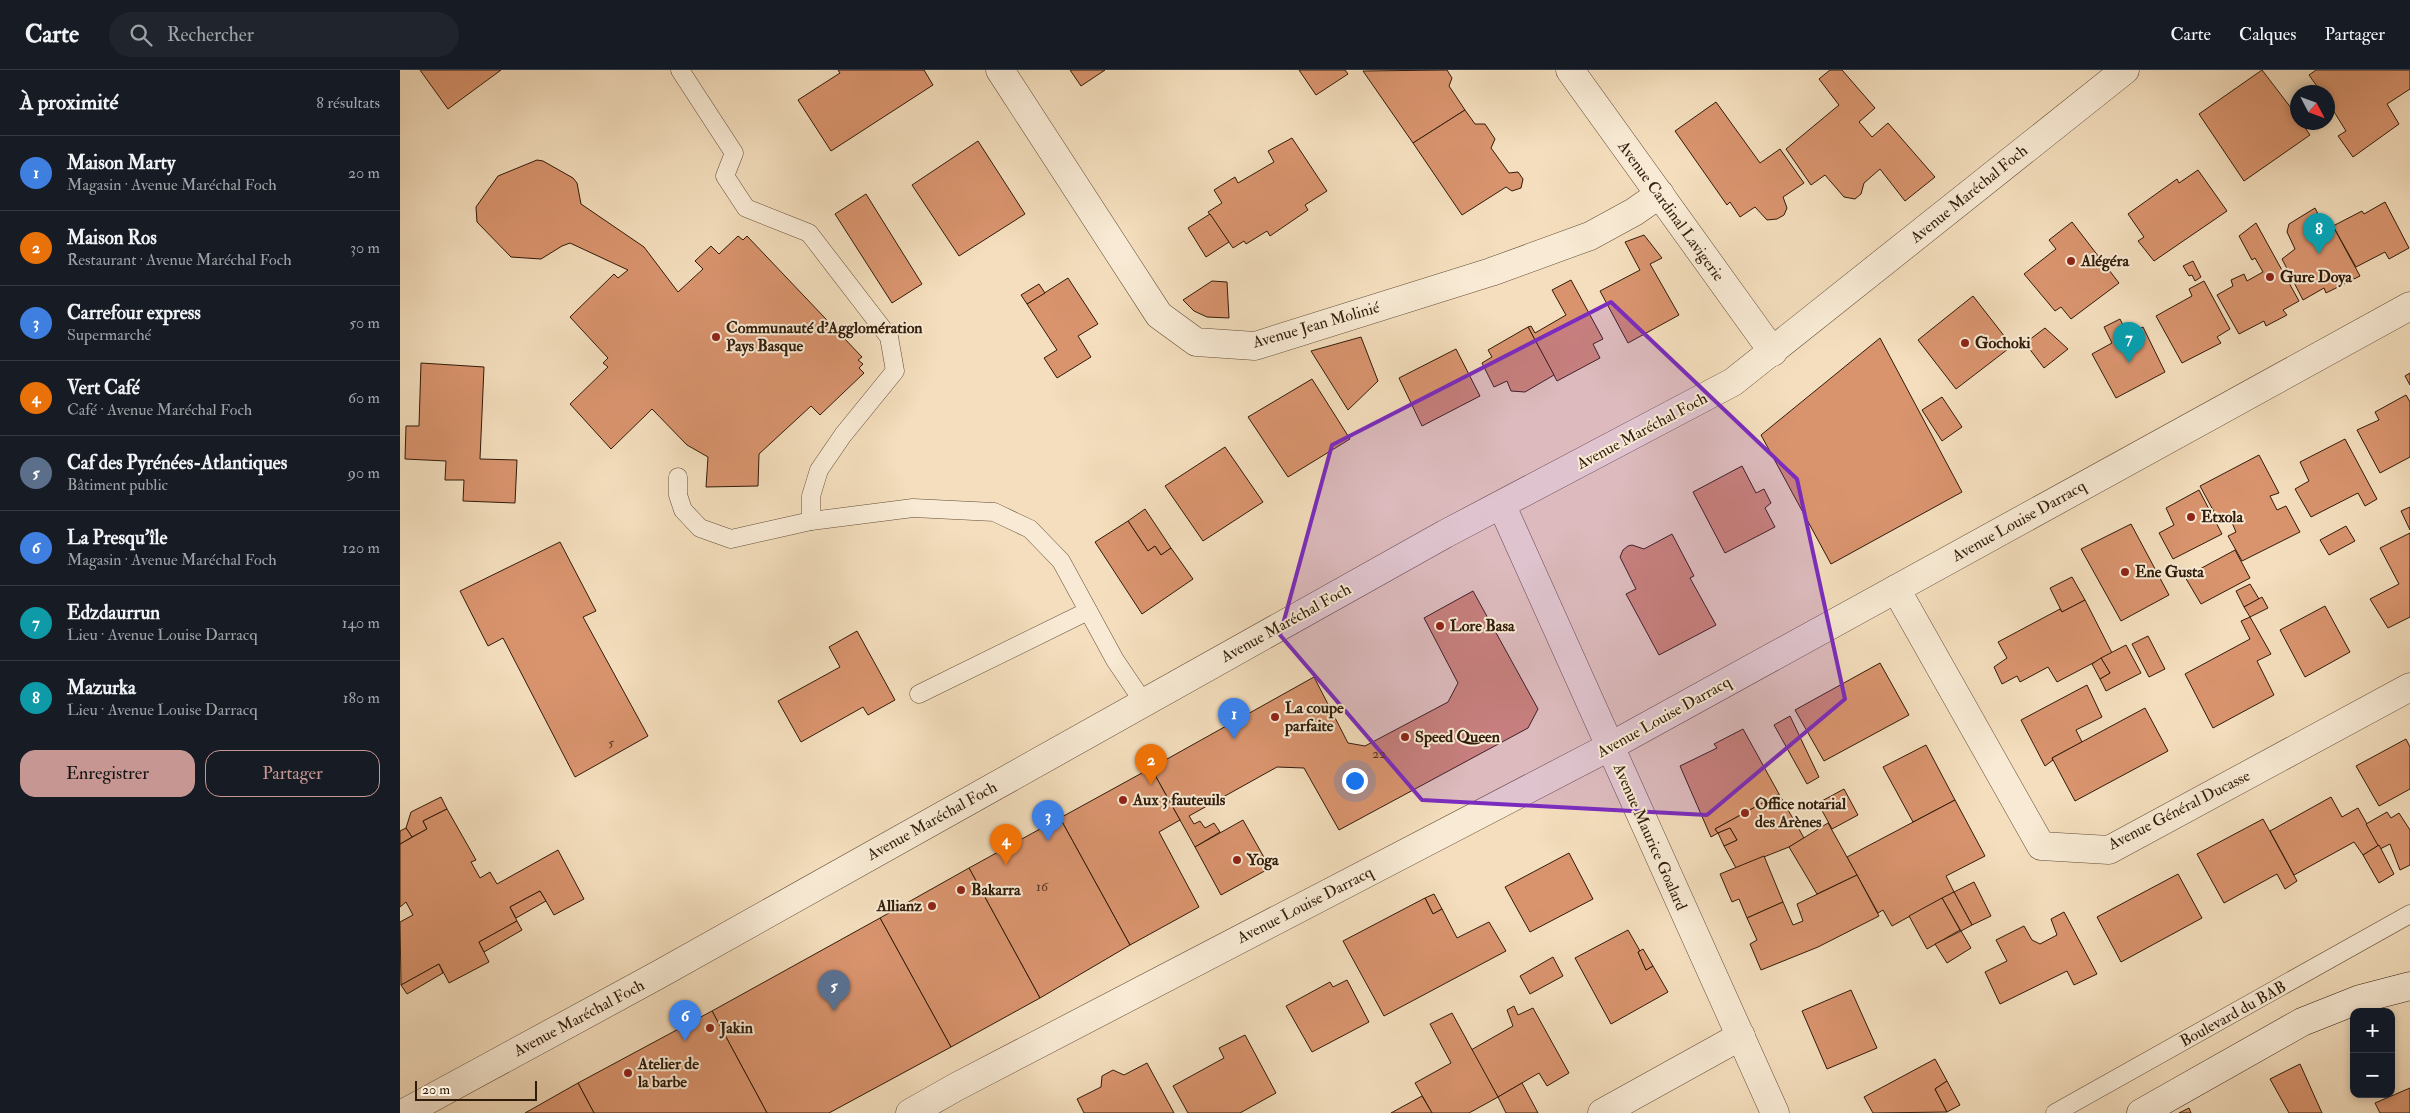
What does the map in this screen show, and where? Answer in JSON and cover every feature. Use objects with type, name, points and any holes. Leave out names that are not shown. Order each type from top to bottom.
[{"type":"street","name":"Avenue Jean Molinié","points":[[1000,70],[1159,315],[1196,342],[1255,346],[1491,272],[1590,236],[1634,212],[1660,194]]},
{"type":"street","name":"Avenue Cardinal Lavigerie","points":[[1570,70],[1773,352]]},
{"type":"street","name":"Avenue Maréchal Foch","points":[[404,1113],[658,976],[1445,534],[1502,506],[1733,382],[2125,70]]},
{"type":"street","name":"Avenue Louise Darracq","points":[[910,1113],[974,1077],[1609,747],[2410,306]]},
{"type":"street","name":"Avenue Maurice Goalard","points":[[1502,506],[1775,1113]]},
{"type":"street","name":"Avenue Général Ducasse","points":[[1896,589],[2041,846],[2109,850],[2410,687]]},
{"type":"street","points":[[2141,1113],[2302,1022],[2360,999],[2410,986]]},
{"type":"street","points":[[1602,1113],[1741,1036]]},
{"type":"lane","points":[[680,70],[734,153],[725,176],[746,208],[808,233],[888,338],[894,371],[842,435],[819,470],[811,496],[811,521]]},
{"type":"lane","points":[[678,477],[678,495],[683,510],[700,528],[731,539],[811,521],[913,508],[994,512],[1030,529],[1061,561],[1115,660],[1144,702]]},
{"type":"lane","points":[[919,694],[1088,611]]},
{"type":"lane","name":"Boulevard du BAB","points":[[2055,1113],[2410,914]]},
{"type":"highlighted area","points":[[1611,302],[1797,479],[1845,699],[1707,815],[1422,800],[1280,635],[1332,445]]},
{"type":"building","points":[[420,70],[501,70],[448,109]]},
{"type":"building","points":[[838,70],[924,70],[933,85],[831,151],[798,100],[840,73]]},
{"type":"building","points":[[1070,70],[1105,70],[1081,86]]},
{"type":"building","points":[[1299,70],[1345,70],[1348,74],[1316,95]]},
{"type":"building","points":[[1447,70],[1452,78],[1449,86],[1465,110],[1413,143],[1363,71]]},
{"type":"building","points":[[1830,70],[1842,70],[1875,108],[1859,122],[1872,137],[1888,123],[1935,177],[1905,201],[1880,169],[1864,183],[1861,194],[1855,199],[1844,197],[1825,175],[1811,185],[1786,149],[1839,105],[1819,79]]},
{"type":"building","points":[[2262,70],[2290,107],[2290,130],[2307,130],[2310,135],[2244,181],[2199,114]]},
{"type":"building","points":[[2316,70],[2410,70],[2410,89],[2387,104],[2399,124],[2353,157],[2338,136],[2346,131],[2335,113],[2335,85],[2316,85],[2309,75]]},
{"type":"building","points":[[1716,102],[1760,163],[1780,149],[1804,183],[1783,197],[1787,208],[1784,215],[1777,219],[1767,220],[1755,207],[1740,217],[1730,202],[1727,205],[1675,131]]},
{"type":"building","points":[[1465,110],[1475,124],[1485,124],[1495,139],[1491,148],[1509,173],[1518,172],[1523,179],[1521,188],[1512,191],[1506,187],[1462,215],[1413,143]]},
{"type":"building","points":[[1292,138],[1327,191],[1305,205],[1308,210],[1270,236],[1267,231],[1246,244],[1244,241],[1233,248],[1208,212],[1222,203],[1214,190],[1235,177],[1238,183],[1274,162],[1268,151]]},
{"type":"building","points":[[978,141],[1025,214],[959,256],[912,185]]},
{"type":"building","name":"Communauté d'Agglomération Pays Basque","points":[[537,160],[543,161],[573,178],[577,183],[581,204],[644,247],[678,292],[703,269],[695,261],[711,246],[719,254],[738,236],[743,240],[747,236],[862,357],[858,360],[863,364],[859,368],[864,373],[820,415],[811,406],[759,454],[758,486],[706,487],[708,457],[687,445],[652,409],[611,449],[570,404],[608,367],[603,363],[608,358],[570,317],[614,274],[618,278],[628,270],[570,243],[541,259],[511,257],[477,222],[476,207],[498,176]]},
{"type":"building","points":[[2198,170],[2227,211],[2154,261],[2138,241],[2144,237],[2128,214],[2177,179],[2179,183]]},
{"type":"building","points":[[866,194],[922,284],[892,303],[835,214]]},
{"type":"building","points":[[2385,202],[2409,248],[2389,259],[2385,252],[2356,267],[2333,226],[2362,211],[2364,214]]},
{"type":"building","points":[[2315,208],[2327,232],[2334,228],[2360,276],[2326,293],[2324,288],[2303,300],[2282,259],[2295,249],[2287,232],[2289,224]]},
{"type":"building","points":[[1210,214],[1229,242],[1206,257],[1188,228]]},
{"type":"building","name":"Alégéra","points":[[2072,222],[2119,283],[2071,319],[2061,307],[2055,311],[2024,274],[2056,249],[2049,240]]},
{"type":"building","name":"Gure Doya","points":[[2256,223],[2299,301],[2283,310],[2287,315],[2266,326],[2264,321],[2239,334],[2217,295],[2233,286],[2231,280],[2244,274],[2247,281],[2263,272],[2255,258],[2252,260],[2239,236]]},
{"type":"building","points":[[1644,235],[1662,258],[1650,264],[1679,315],[1628,343],[1600,291],[1640,270],[1625,242]]},
{"type":"building","points":[[2193,261],[2201,277],[2195,281],[2192,275],[2189,276],[2183,266]]},
{"type":"building","points":[[1068,278],[1098,324],[1078,336],[1091,357],[1057,378],[1044,358],[1057,350],[1027,304]]},
{"type":"building","points":[[1571,280],[1603,339],[1593,344],[1600,358],[1557,381],[1528,327],[1531,326],[1535,333],[1566,315],[1552,290]]},
{"type":"building","points":[[1212,281],[1227,282],[1229,318],[1207,317],[1194,311],[1183,300]]},
{"type":"building","points":[[2204,281],[2230,329],[2217,337],[2221,343],[2182,363],[2156,316],[2192,296],[2189,289]]},
{"type":"building","points":[[1039,284],[1045,293],[1027,304],[1021,295]]},
{"type":"building","name":"Gochoki","points":[[1973,296],[2012,346],[1956,389],[1918,340]]},
{"type":"building","points":[[2120,319],[2128,335],[2143,327],[2165,372],[2116,398],[2092,354],[2112,343],[2104,327]]},
{"type":"building","points":[[1528,327],[1554,375],[1525,392],[1511,391],[1507,381],[1494,387],[1482,363],[1492,357],[1488,350]]},
{"type":"building","points":[[2045,328],[2068,349],[2044,368],[2025,343]]},
{"type":"building","points":[[1361,337],[1378,381],[1348,410],[1311,351]]},
{"type":"building","points":[[1880,338],[1962,492],[1831,564],[1761,435]]},
{"type":"building","points":[[1456,349],[1480,396],[1422,426],[1399,378]]},
{"type":"building","points":[[421,363],[484,367],[480,459],[517,460],[515,503],[463,501],[464,480],[445,480],[446,461],[405,459],[406,426],[419,426]]},
{"type":"building","points":[[2410,373],[2410,385],[2405,376]]},
{"type":"building","points":[[1312,379],[1350,439],[1288,477],[1248,417]]},
{"type":"building","points":[[2406,395],[2410,402],[2410,457],[2380,473],[2357,430],[2379,420],[2375,412]]},
{"type":"building","points":[[1942,397],[1962,427],[1942,441],[1922,410]]},
{"type":"building","points":[[2345,439],[2377,499],[2365,506],[2358,493],[2311,517],[2295,489],[2309,481],[2300,462]]},
{"type":"building","points":[[1225,447],[1263,502],[1203,541],[1165,486]]},
{"type":"building","points":[[2259,455],[2279,493],[2270,496],[2277,510],[2286,506],[2300,532],[2242,561],[2228,536],[2236,532],[2230,518],[2220,523],[2200,486]]},
{"type":"building","points":[[1742,466],[1756,493],[1764,489],[1771,503],[1765,508],[1775,527],[1725,553],[1693,492]]},
{"type":"building","name":"Etxola","points":[[2199,490],[2222,534],[2173,559],[2159,533],[2174,525],[2166,508]]},
{"type":"building","points":[[2410,507],[2410,530],[2401,511]]},
{"type":"building","points":[[1145,509],[1171,548],[1161,555],[1155,546],[1148,551],[1128,521]]},
{"type":"building","points":[[1128,521],[1148,551],[1155,546],[1161,555],[1171,548],[1193,579],[1142,614],[1095,542]]},
{"type":"building","name":"Ene Gusta","points":[[2131,524],[2169,595],[2121,621],[2081,549]]},
{"type":"building","points":[[2346,526],[2355,541],[2329,555],[2320,540]]},
{"type":"building","points":[[2410,533],[2410,617],[2388,628],[2370,599],[2399,584],[2380,548]]},
{"type":"building","points":[[1672,534],[1694,576],[1690,578],[1716,625],[1659,655],[1626,594],[1636,589],[1620,557],[1623,550],[1628,546],[1632,545],[1644,549]]},
{"type":"building","points":[[560,542],[596,611],[583,617],[648,736],[575,777],[503,638],[488,646],[460,591]]},
{"type":"building","points":[[2235,550],[2250,578],[2201,604],[2185,577]]},
{"type":"building","points":[[2072,577],[2085,600],[2062,612],[2050,588]]},
{"type":"building","points":[[2250,584],[2259,599],[2244,607],[2236,591]]},
{"type":"building","points":[[1473,591],[1538,709],[1528,728],[1339,830],[1304,768],[1277,767],[1189,816],[1194,824],[1200,821],[1205,828],[1214,823],[1220,832],[1195,847],[1151,768],[1314,677],[1348,743],[1365,746],[1448,702],[1458,683],[1424,618]]},
{"type":"building","points":[[2262,597],[2268,608],[2250,617],[2244,607]]},
{"type":"building","points":[[2085,600],[2112,653],[2057,682],[2048,667],[2020,682],[2017,676],[2002,684],[1994,667],[2007,658],[1998,642],[2060,609],[2062,612]]},
{"type":"building","points":[[2325,606],[2350,652],[2305,677],[2280,630]]},
{"type":"building","points":[[2250,617],[2271,654],[2257,661],[2274,695],[2213,728],[2185,674],[2250,639],[2241,621]]},
{"type":"building","points":[[857,631],[895,700],[868,715],[863,707],[801,742],[778,701],[840,667],[829,647]]},
{"type":"building","points":[[2148,636],[2165,669],[2149,677],[2132,644]]},
{"type":"building","points":[[2126,645],[2141,673],[2106,691],[2100,679],[2110,673],[2101,658]]},
{"type":"building","points":[[2101,658],[2110,673],[2100,679],[2092,664]]},
{"type":"building","points":[[1880,663],[1909,715],[1824,761],[1795,710]]},
{"type":"building","points":[[2087,685],[2102,717],[2076,730],[2082,742],[2052,758],[2053,760],[2045,766],[2021,720]]},
{"type":"building","points":[[2145,708],[2168,751],[2075,801],[2052,758]]},
{"type":"building","points":[[1790,716],[1819,777],[1807,784],[1774,725]]},
{"type":"building","points":[[1743,729],[1779,794],[1715,829],[1718,833],[1711,837],[1680,766],[1717,748],[1714,744]]},
{"type":"building","points":[[2406,739],[2410,747],[2410,789],[2379,806],[2356,766]]},
{"type":"building","points":[[1926,745],[1955,800],[1913,822],[1883,767]]},
{"type":"building","points":[[1151,768],[1180,820],[1159,832],[1199,907],[1130,945],[1060,818]]},
{"type":"building","points":[[1844,789],[1858,815],[1832,829],[1818,803]]},
{"type":"building","points":[[1779,794],[1804,838],[1789,847],[1736,868],[1724,846],[1737,840],[1730,828],[1718,833],[1715,829]]},
{"type":"building","points":[[441,797],[447,809],[423,821],[427,829],[412,837],[406,828],[411,812]]},
{"type":"building","points":[[2331,797],[2342,817],[2358,808],[2379,845],[2363,855],[2354,842],[2294,875],[2270,831]]},
{"type":"building","points":[[1955,800],[1985,856],[1946,876],[1954,892],[1892,926],[1883,910],[1878,913],[1847,857]]},
{"type":"building","points":[[447,809],[476,860],[471,862],[480,878],[490,872],[497,884],[558,850],[584,899],[554,915],[540,891],[510,907],[517,921],[479,942],[489,962],[449,983],[439,964],[401,985],[400,922],[413,915],[406,902],[400,907],[400,844],[427,829],[423,821]]},
{"type":"building","points":[[2387,812],[2391,818],[2399,813],[2410,830],[2410,865],[2400,870],[2390,844],[2380,849],[2366,824]]},
{"type":"building","points":[[1060,818],[1130,945],[1040,998],[969,868]]},
{"type":"building","points":[[2263,819],[2297,881],[2285,889],[2277,874],[2224,903],[2197,854]]},
{"type":"building","points":[[1243,820],[1270,868],[1221,895],[1195,847]]},
{"type":"building","points":[[1828,823],[1857,875],[1817,894],[1789,847]]},
{"type":"building","points":[[406,828],[412,837],[400,844],[400,831]]},
{"type":"building","points":[[1730,828],[1737,840],[1724,846],[1718,833]]},
{"type":"building","points":[[2379,845],[2394,874],[2379,883],[2363,855]]},
{"type":"building","points":[[1569,853],[1593,899],[1530,932],[1505,887]]},
{"type":"building","points":[[1764,856],[1783,902],[1747,918],[1739,899],[1732,902],[1720,874]]},
{"type":"building","points":[[969,868],[1040,998],[951,1047],[880,918]]},
{"type":"building","points":[[2178,874],[2202,918],[2121,962],[2097,917]]},
{"type":"building","points":[[1857,875],[1879,916],[1818,947],[1761,970],[1750,944],[1757,940],[1747,918],[1783,902],[1793,925],[1803,921],[1797,904]]},
{"type":"building","points":[[1974,882],[1991,916],[1972,925],[1954,892]]},
{"type":"building","points":[[540,891],[546,901],[516,918],[510,907]]},
{"type":"building","points":[[1954,892],[1972,925],[1961,931],[1942,898]]},
{"type":"building","points":[[1434,894],[1442,909],[1433,914],[1425,898]]},
{"type":"building","points":[[1425,898],[1433,914],[1442,909],[1457,938],[1489,922],[1506,951],[1384,1016],[1343,941]]},
{"type":"building","points":[[1942,898],[1960,930],[1927,949],[1909,916]]},
{"type":"building","points":[[2064,912],[2097,974],[2074,985],[2067,971],[2000,1004],[1985,972],[2007,961],[1996,940],[2024,926],[2032,940],[2040,944],[2057,935],[2051,919]]},
{"type":"building","points":[[880,918],[951,1047],[829,1113],[767,1113],[712,1011]]},
{"type":"building","points":[[517,921],[522,930],[484,952],[479,942]]},
{"type":"building","points":[[1628,930],[1640,951],[1638,952],[1646,970],[1653,966],[1668,992],[1611,1024],[1575,958]]},
{"type":"building","points":[[1961,931],[1971,948],[1947,963],[1935,944]]},
{"type":"building","points":[[1643,949],[1653,966],[1646,970],[1638,952]]},
{"type":"building","points":[[1553,957],[1563,976],[1530,994],[1520,976]]},
{"type":"building","points":[[439,964],[443,973],[407,994],[401,985]]},
{"type":"building","points":[[1347,980],[1369,1022],[1312,1052],[1286,1006],[1330,982],[1333,987]]},
{"type":"building","points":[[1851,990],[1877,1048],[1827,1069],[1802,1011]]},
{"type":"building","points":[[1514,1006],[1518,1015],[1533,1008],[1569,1073],[1547,1086],[1539,1073],[1498,1097],[1471,1050],[1513,1026],[1507,1010]]},
{"type":"building","points":[[712,1011],[767,1113],[594,1113],[578,1083]]},
{"type":"building","points":[[1452,1013],[1498,1097],[1469,1113],[1432,1113],[1415,1083],[1451,1063],[1430,1024]]},
{"type":"building","points":[[1245,1035],[1276,1093],[1240,1113],[1188,1113],[1173,1086],[1224,1058],[1219,1048]]},
{"type":"building","points":[[1935,1059],[1947,1081],[1935,1089],[1947,1112],[1873,1113],[1864,1097]]},
{"type":"building","points":[[1147,1063],[1174,1113],[1084,1113],[1077,1099],[1101,1087],[1102,1076],[1113,1070],[1124,1075]]},
{"type":"building","points":[[2300,1064],[2322,1113],[2289,1113],[2270,1079]]},
{"type":"building","points":[[1947,1081],[1960,1105],[1947,1112],[1935,1089]]},
{"type":"building","points":[[578,1083],[594,1113],[525,1113]]},
{"type":"building","points":[[1522,1083],[1538,1113],[1506,1113],[1498,1097]]},
{"type":"building","points":[[2410,1088],[2410,1113],[2380,1113],[2375,1103],[2387,1098],[2395,1098],[2395,1094]]},
{"type":"building","points":[[1422,1096],[1432,1113],[1391,1113]]},
{"type":"building","points":[[2189,1108],[2191,1113],[2179,1113]]},
{"type":"place","name":"Mazurka","points":[[2319,254]]},
{"type":"place","name":"Alégéra","points":[[2071,261]]},
{"type":"place","name":"Gure Doya","points":[[2270,277]]},
{"type":"place","name":"Communauté d'Agglomération Pays Basque","points":[[716,337]]},
{"type":"place","name":"Gochoki","points":[[1965,343]]},
{"type":"place","name":"Edzdaurrun","points":[[2129,363]]},
{"type":"place","name":"Etxola","points":[[2191,517]]},
{"type":"place","name":"Ene Gusta","points":[[2125,572]]},
{"type":"place","name":"Lore Basa","points":[[1440,626]]},
{"type":"place","name":"La coupe parfaite","points":[[1275,717]]},
{"type":"place","name":"Speed Queen","points":[[1405,737]]},
{"type":"place","name":"Maison Marty","points":[[1234,739]]},
{"type":"place","name":"Maison Ros","points":[[1151,785]]},
{"type":"place","name":"Aux 3 fauteuils","points":[[1123,800]]},
{"type":"place","name":"Office notarial des Arènes","points":[[1745,813]]},
{"type":"place","name":"Carrefour express","points":[[1048,841]]},
{"type":"place","name":"Yoga","points":[[1237,860]]},
{"type":"place","name":"Vert Café","points":[[1006,865]]},
{"type":"place","name":"Bakarra","points":[[961,890]]},
{"type":"place","name":"Allianz","points":[[932,906]]},
{"type":"place","name":"Caf des Pyrénées-Atlantiques","points":[[834,1011]]},
{"type":"place","name":"Jakin","points":[[710,1028]]},
{"type":"place","name":"La Presqu'île","points":[[685,1041]]},
{"type":"place","name":"Atelier de la barbe","points":[[628,1073]]}]
